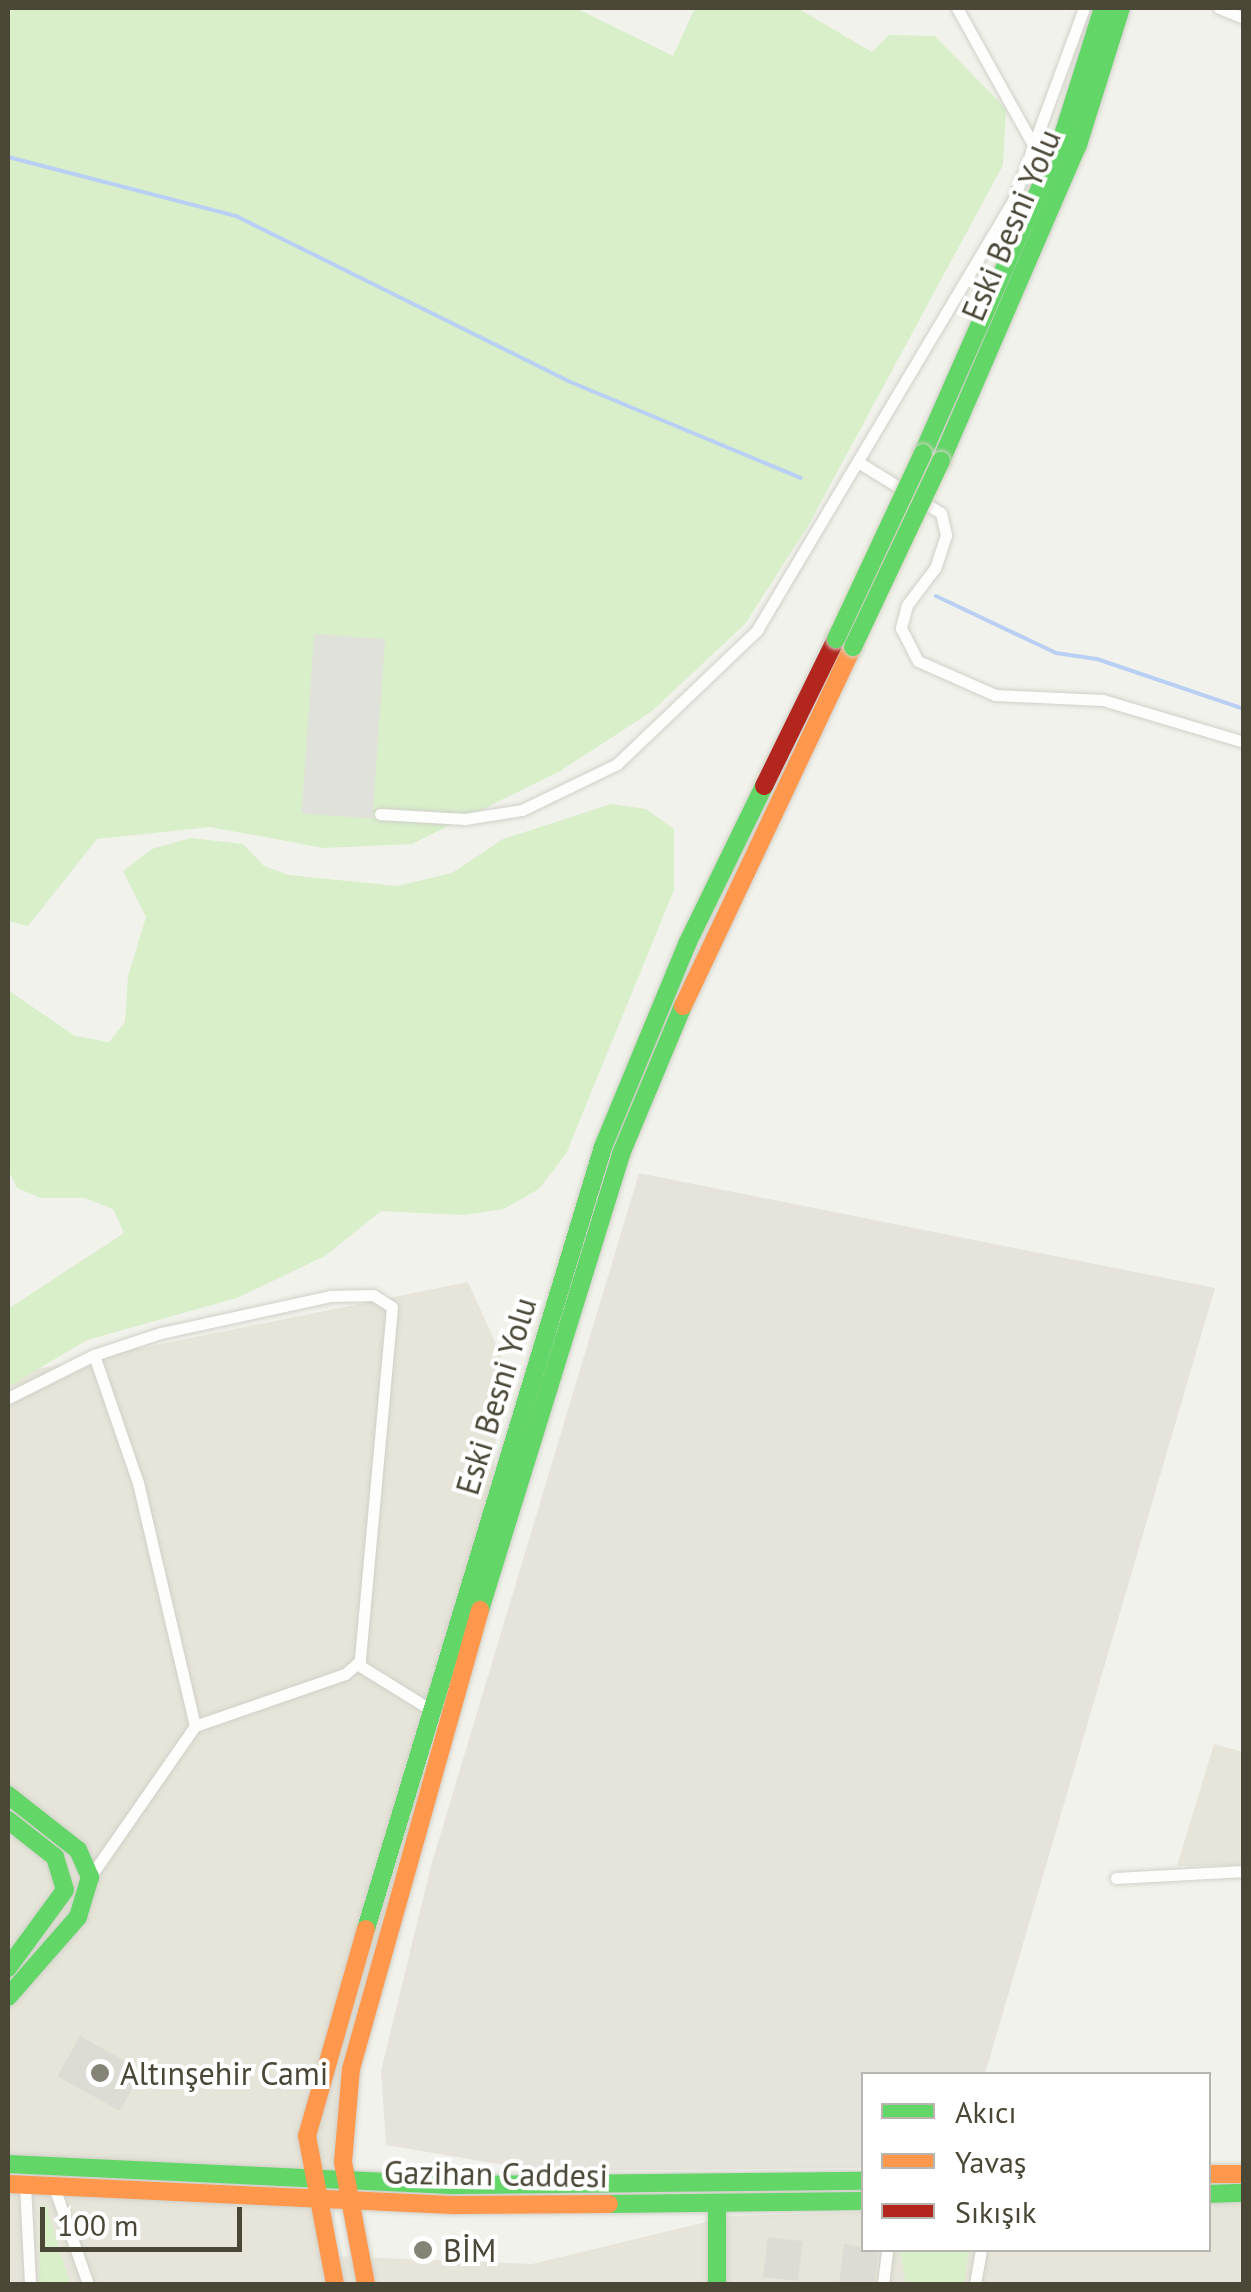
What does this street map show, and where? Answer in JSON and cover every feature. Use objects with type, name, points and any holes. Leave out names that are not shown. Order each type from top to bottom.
[{"type":"main road","name":"Eski Besni Yolu","points":[[932,457],[1062,138],[1103,8]]},
{"type":"main road","name":"Eski Besni Yolu","points":[[932,457],[1078,145],[1121,8]]},
{"type":"main road","points":[[844,643],[932,457]]},
{"type":"main road","name":"Eski Besni Yolu","points":[[335,2284],[310,2181],[310,2125],[428,1708],[603,1147],[686,944],[844,643]]},
{"type":"main road","name":"Eski Besni Yolu","points":[[366,2284],[346,2182],[350,2069],[376,1960],[606,1194],[698,966],[844,643]]},
{"type":"main road","points":[[8,1795],[78,1850],[90,1877],[78,1917],[8,1997]]},
{"type":"main road","points":[[8,1820],[55,1858],[66,1890],[8,1968]]},
{"type":"main road","points":[[273,2180],[310,2125]]},
{"type":"main road","name":"Gazihan Caddesi","points":[[8,2164],[346,2182],[861,2180]]},
{"type":"main road","points":[[1211,2174],[1244,2174]]},
{"type":"main road","name":"Gazihan Caddesi","points":[[16,2185],[349,2202],[861,2201]]},
{"type":"main road","points":[[1211,2194],[1244,2193]]},
{"type":"main road","points":[[717,2203],[717,2284]]},
{"type":"street","points":[[957,8],[1036,150]]},
{"type":"street","points":[[380,814],[465,819],[522,810],[617,764],[756,630],[858,462],[1036,150],[1084,8]]},
{"type":"street","points":[[1220,8],[1244,18]]},
{"type":"street","points":[[858,462],[942,513],[946,535],[935,568],[907,605],[900,628],[918,661],[995,694],[1103,700],[1244,742]]},
{"type":"street","points":[[8,1398],[94,1355],[330,1296],[374,1295],[392,1307],[364,1651],[357,1664],[195,1726],[90,1877]]},
{"type":"street","points":[[94,1355],[138,1483],[195,1726]]},
{"type":"street","points":[[357,1664],[428,1708]]},
{"type":"street","points":[[1116,1878],[1244,1871]]},
{"type":"street","points":[[16,2185],[30,2284]]},
{"type":"street","points":[[54,2187],[88,2284]]},
{"type":"street","points":[[884,2284],[887,2252]]},
{"type":"street","points":[[975,2284],[981,2252]]},
{"type":"shaded area","points":[[314,634],[385,639],[372,819],[302,814]]},
{"type":"shaded area","points":[[639,1173],[1215,1288],[986,2072],[861,2072],[861,2168],[539,2171],[386,2145],[381,2071],[431,1866]]},
{"type":"shaded area","points":[[468,1282],[501,1355],[494,1469],[337,2145],[333,2256],[532,2264],[731,2216],[861,2212],[861,2252],[1211,2252],[1211,2203],[1243,2202],[1243,2284],[8,2284],[8,1375]]},
{"type":"shaded area","points":[[1214,1744],[1243,1752],[1243,1865],[1177,1866]]},
{"type":"green space","points":[[8,8],[576,8],[673,56],[695,8],[797,8],[872,52],[889,35],[935,36],[1006,109],[1003,165],[808,526],[745,624],[651,712],[560,771],[412,844],[324,848],[210,827],[97,839],[28,926],[8,921]]},
{"type":"green space","points":[[611,804],[646,809],[674,829],[674,890],[566,1154],[539,1189],[504,1209],[463,1215],[381,1211],[325,1256],[237,1298],[87,1340],[8,1387],[8,1309],[124,1233],[113,1209],[85,1198],[41,1198],[17,1188],[8,1169],[8,990],[75,1036],[109,1042],[125,1022],[128,976],[146,917],[123,871],[152,849],[191,838],[243,844],[264,866],[289,875],[397,886],[452,873],[503,839]]},
{"type":"green space","points":[[46,2205],[70,2284],[39,2284],[40,2206]]},
{"type":"green space","points":[[900,2252],[969,2252],[964,2284],[906,2284]]},
{"type":"building","name":"Altınşehir Cami","points":[[80,2036],[142,2070],[120,2111],[58,2076]]},
{"type":"building","points":[[768,2237],[803,2241],[798,2281],[763,2277]]},
{"type":"building","points":[[844,2244],[861,2247],[861,2252],[878,2252],[874,2284],[839,2284]]},
{"type":"waterway","points":[[8,157],[236,216],[568,381],[801,478]]},
{"type":"waterway","points":[[936,596],[1056,653],[1097,659],[1244,709]]},
{"type":"traffic: fast","points":[[923,453],[1062,138],[1103,8]]},
{"type":"traffic: fast","points":[[941,461],[1078,145],[1121,8]]},
{"type":"traffic: fast","points":[[836,639],[923,453]]},
{"type":"traffic: fast","points":[[853,647],[941,461]]},
{"type":"traffic: fast","points":[[366,1929],[603,1147],[687,944],[764,786]]},
{"type":"traffic: fast","points":[[480,1610],[621,1154],[683,1006]]},
{"type":"traffic: fast","points":[[8,1795],[78,1850],[90,1877],[78,1917],[8,1997]]},
{"type":"traffic: fast","points":[[8,1820],[55,1857],[65,1890],[8,1968]]},
{"type":"traffic: fast","points":[[8,2164],[457,2185],[861,2181]]},
{"type":"traffic: fast","points":[[1211,2194],[1244,2193]]},
{"type":"traffic: fast","points":[[609,2204],[861,2201]]},
{"type":"traffic: fast","points":[[717,2203],[717,2284]]},
{"type":"traffic: slow","points":[[683,1006],[853,647]]},
{"type":"traffic: slow","points":[[366,2284],[343,2162],[351,2069],[480,1610]]},
{"type":"traffic: slow","points":[[335,2284],[307,2136],[366,1929]]},
{"type":"traffic: slow","points":[[1211,2174],[1244,2174]]},
{"type":"traffic: slow","points":[[8,2184],[457,2205],[609,2204]]},
{"type":"traffic: jam","points":[[764,786],[836,639]]},
{"type":"place","name":"Altınşehir Cami","points":[[100,2073]]},
{"type":"place","name":"BİM","points":[[423,2250]]}]
